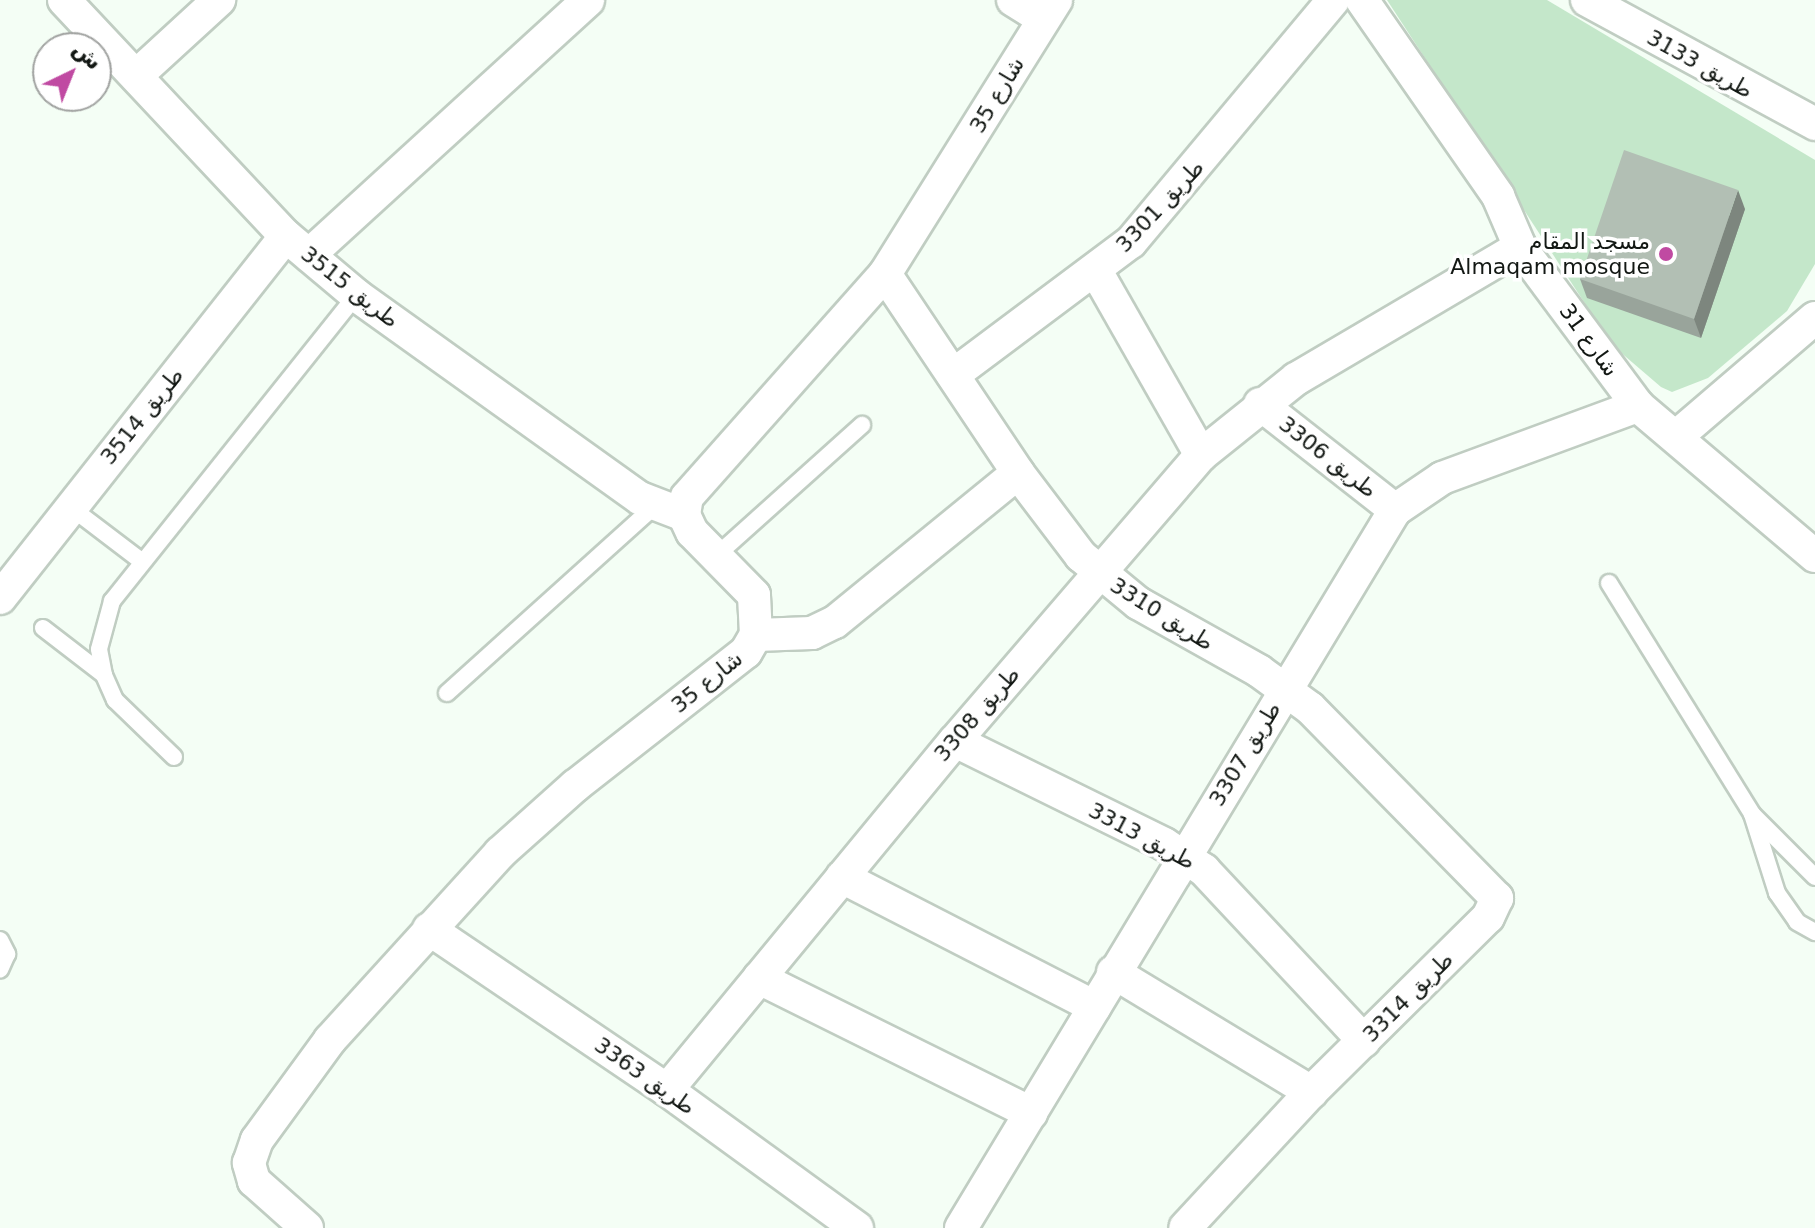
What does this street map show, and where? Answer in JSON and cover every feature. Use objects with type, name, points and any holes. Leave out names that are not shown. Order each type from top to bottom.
[{"type":"street","name":"طريق 3515","points":[[64,0],[298,245],[356,295],[670,510]]},
{"type":"street","points":[[136,76],[219,0]]},
{"type":"street","name":"طريق 3514","points":[[0,598],[69,506],[298,245],[588,0]]},
{"type":"street","points":[[1013,0],[1050,10]]},
{"type":"street","name":"طريق 3301","points":[[953,375],[1096,271],[1163,210],[1333,0]]},
{"type":"street","name":"شارع 31","points":[[1362,0],[1498,196],[1520,247],[1638,406],[1815,556]]},
{"type":"street","name":"طريق 3133","points":[[1587,0],[1815,124]]},
{"type":"street","name":"شارع 35","points":[[307,1228],[254,1181],[249,1163],[257,1140],[330,1040],[429,929],[537,818],[731,665],[756,635],[754,595],[670,510],[885,274],[1050,10]]},
{"type":"street","name":"طريق 3308","points":[[667,1090],[955,741],[1201,455],[1260,404],[1520,247]]},
{"type":"street","points":[[1096,271],[1201,455]]},
{"type":"street","name":"طريق 3310","points":[[885,274],[1018,473],[1099,573],[1138,603],[1285,687],[1334,729],[1497,898]]},
{"type":"street","points":[[1676,437],[1815,318]]},
{"type":"street","name":"طريق 3306","points":[[1260,404],[1395,510]]},
{"type":"street","name":"طريق 3307","points":[[961,1228],[1285,687],[1395,510],[1442,478],[1638,406]]},
{"type":"street","points":[[756,635],[812,633],[835,622],[1018,473]]},
{"type":"street","name":"طريق 3313","points":[[955,741],[1184,856],[1223,886],[1364,1041]]},
{"type":"street","points":[[842,877],[1095,1007]]},
{"type":"street","name":"طريق 3314","points":[[1185,1228],[1311,1092],[1488,917],[1497,898]]},
{"type":"street","name":"طريق 3363","points":[[429,929],[667,1090],[857,1228]]},
{"type":"street","points":[[1113,972],[1311,1092]]},
{"type":"street","points":[[759,978],[1031,1113]]},
{"type":"lane","points":[[174,757],[115,700],[104,675],[103,624],[112,601],[140,560],[356,295]]},
{"type":"lane","points":[[717,555],[862,425]]},
{"type":"lane","points":[[69,506],[140,560]]},
{"type":"lane","points":[[447,693],[670,510]]},
{"type":"lane","points":[[1609,583],[1752,814],[1815,877]]},
{"type":"lane","points":[[43,628],[104,675]]},
{"type":"lane","points":[[1752,814],[1777,893],[1797,922],[1815,932]]},
{"type":"lane","points":[[0,940],[7,954],[0,970]]},
{"type":"green space","points":[[1387,0],[1547,0],[1815,160],[1815,264],[1787,311],[1708,378],[1672,392],[1661,387],[1612,345]]},
{"type":"building","name":"مسجد المقام Almaqam mosque","points":[[1624,150],[1738,190],[1694,319],[1580,279]]},
{"type":"place","name":"مسجد المقام Almaqam mosque","points":[[1666,254]]}]
